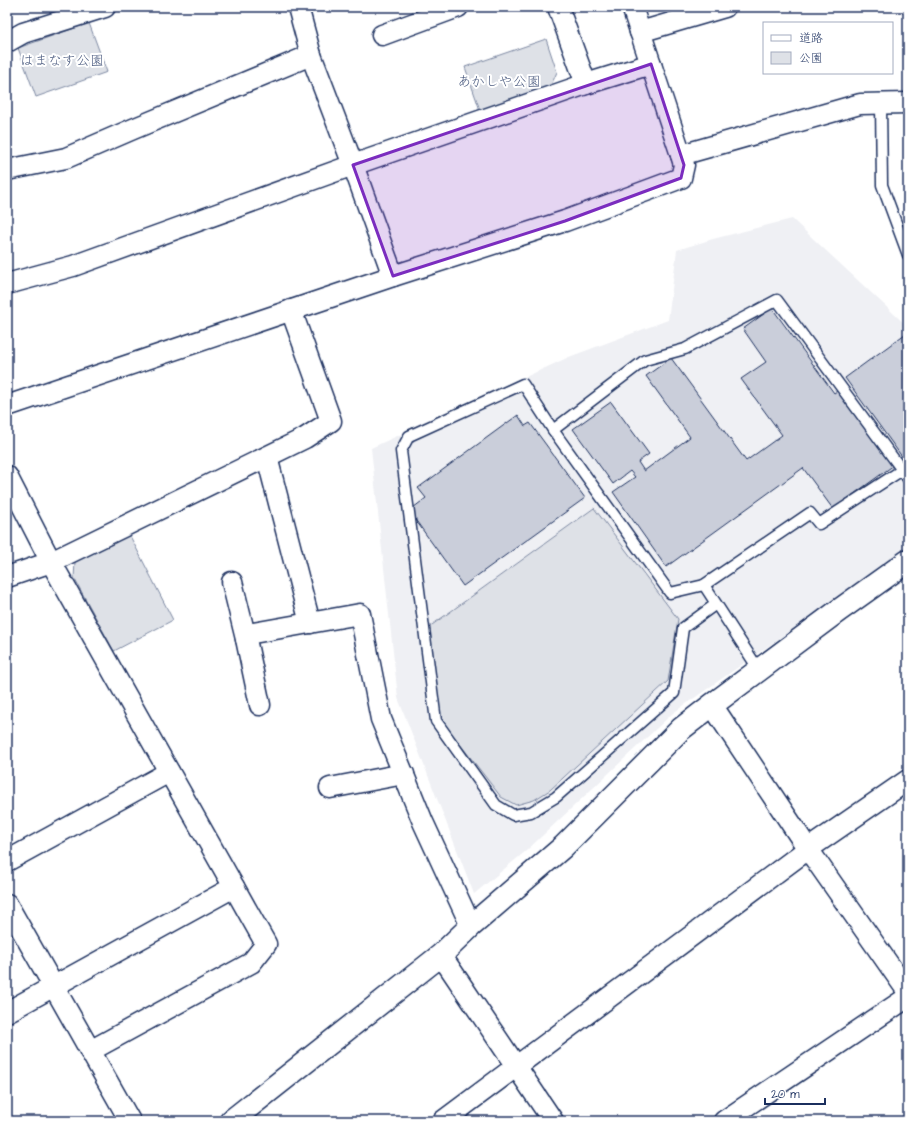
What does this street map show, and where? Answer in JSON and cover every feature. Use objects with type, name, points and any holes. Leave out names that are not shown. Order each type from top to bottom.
[{"type":"street","points":[[7,42],[24,33],[105,7]]},
{"type":"street","points":[[298,7],[311,55],[393,276]]},
{"type":"street","points":[[382,34],[458,7]]},
{"type":"street","points":[[558,7],[586,84]]},
{"type":"street","points":[[7,406],[393,276],[565,221],[681,178],[684,165],[632,7]]},
{"type":"street","points":[[640,32],[725,7]]},
{"type":"street","points":[[7,170],[66,158],[311,55]]},
{"type":"street","points":[[7,284],[74,266],[353,165],[586,84],[651,64]]},
{"type":"street","points":[[681,155],[860,104],[908,103]]},
{"type":"street","points":[[7,577],[51,562],[304,438],[331,421],[291,310]]},
{"type":"street","points":[[266,457],[310,623]]},
{"type":"street","points":[[7,476],[51,562],[266,944],[251,963],[90,1051]]},
{"type":"street","points":[[231,1121],[441,955],[471,926],[563,847],[681,729],[838,611],[908,561]]},
{"type":"street","points":[[232,582],[260,705]]},
{"type":"street","points":[[246,639],[253,633],[360,614],[381,719],[427,829],[471,926]]},
{"type":"street","points":[[712,705],[808,848],[908,992]]},
{"type":"street","points":[[7,861],[169,772]]},
{"type":"street","points":[[330,788],[404,774]]},
{"type":"street","points":[[443,1121],[808,848],[908,780]]},
{"type":"street","points":[[7,1012],[234,887]]},
{"type":"street","points":[[7,904],[130,1121]]},
{"type":"street","points":[[441,955],[553,1121]]},
{"type":"street","points":[[724,1121],[908,996]]},
{"type":"lane","points":[[881,104],[882,185],[908,255]]},
{"type":"lane","points":[[552,430],[645,360],[685,348],[777,300],[908,480]]},
{"type":"lane","points":[[716,604],[683,628],[674,693],[556,796],[531,812],[514,815],[496,806],[436,721],[401,451],[409,436],[524,384],[552,430],[670,593],[704,586],[810,513],[819,524],[902,470]]},
{"type":"lane","points":[[704,586],[759,670]]},
{"type":"highlighted area","points":[[651,64],[684,165],[681,178],[565,221],[393,276],[353,165]]},
{"type":"shaded area","points":[[792,219],[908,327],[908,548],[673,713],[526,851],[474,894],[398,698],[371,448],[569,357],[668,320],[677,250],[713,239]]},
{"type":"green space","name":"はまなす公園","points":[[89,23],[107,72],[36,97],[18,48]]},
{"type":"green space","name":"あかしや公園","points":[[546,39],[557,72],[549,90],[481,113],[465,67]]},
{"type":"green space","points":[[594,508],[678,619],[668,681],[550,790],[534,800],[516,805],[501,797],[439,717],[425,630]]},
{"type":"green space","points":[[129,534],[173,620],[114,651],[74,578],[75,562]]},
{"type":"building","points":[[772,308],[834,393],[840,389],[894,465],[833,509],[803,468],[666,567],[613,492],[635,477],[630,471],[613,484],[573,429],[611,402],[649,454],[638,462],[644,471],[690,437],[646,376],[671,358],[746,461],[782,435],[741,379],[766,362],[743,329]]},
{"type":"building","points":[[905,334],[908,339],[908,465],[845,378]]},
{"type":"building","points":[[518,415],[525,426],[530,423],[585,498],[463,586],[409,511],[426,498],[418,488]]}]
